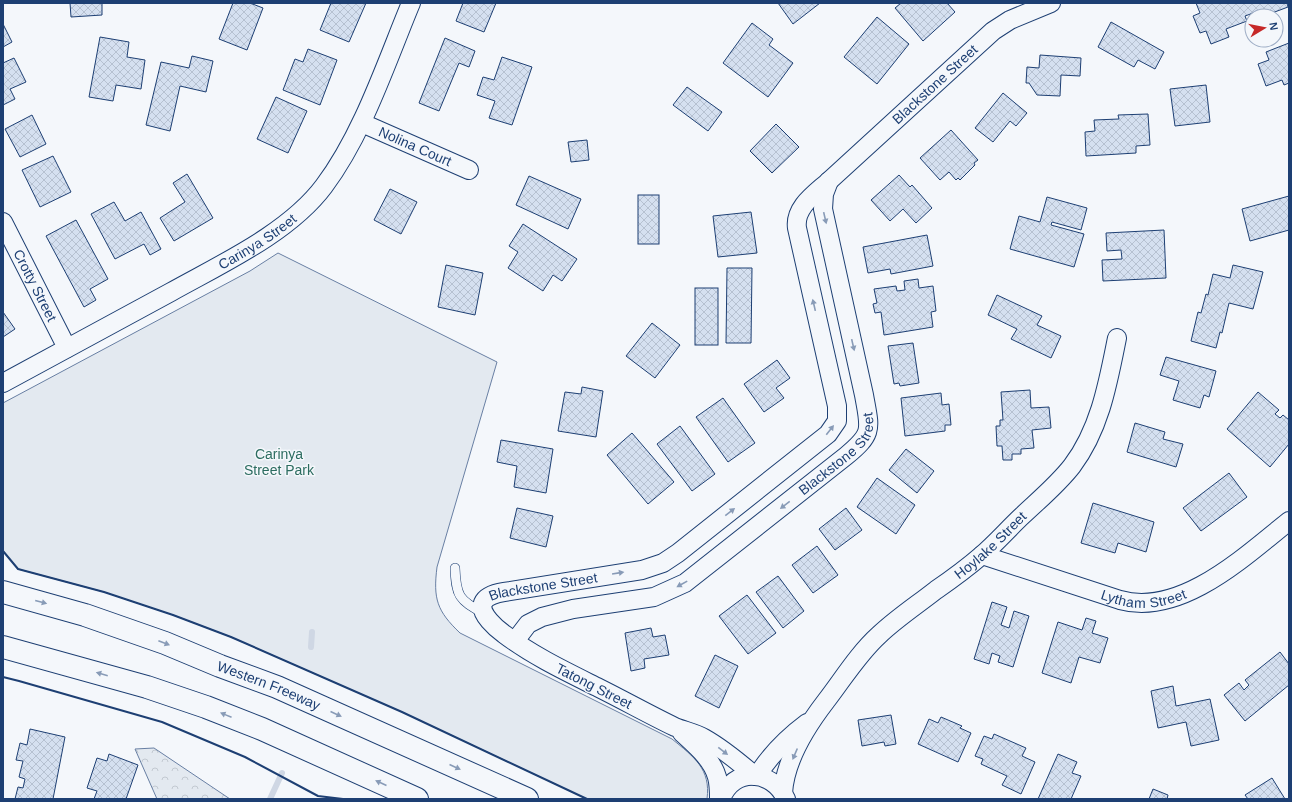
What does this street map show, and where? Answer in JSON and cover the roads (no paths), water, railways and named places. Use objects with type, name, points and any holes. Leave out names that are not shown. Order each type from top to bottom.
[{"type":"highway","name":"Western Freeway","points":[[3,592],[85,614],[165,643],[220,666],[277,687],[527,799]]},
{"type":"highway","points":[[3,647],[147,687],[206,707],[262,729],[417,799]]},
{"type":"street","name":"Carinya Street","points":[[3,383],[249,249],[281,227],[298,213],[323,187],[348,149],[362,123],[411,3]]},
{"type":"street","name":"Blackstone Street","points":[[829,180],[824,194],[823,209],[864,395],[869,424],[868,433],[865,438],[849,454],[685,583],[654,597],[573,608],[548,615],[528,624],[515,641],[496,628],[485,614],[483,602],[496,594],[642,570],[663,563],[678,553],[831,431],[836,421],[837,406],[796,223],[798,213],[829,180],[993,31],[1010,20],[1050,3]]},
{"type":"street","name":"Nolina Court","points":[[362,123],[469,170]]},
{"type":"street","name":"Crotty Street","points":[[3,222],[67,348]]},
{"type":"street","name":"Hoylake Street","points":[[785,797],[784,783],[790,764],[812,719],[867,647],[879,635],[982,555],[1051,489],[1080,454],[1092,432],[1102,405],[1118,338]]},
{"type":"street","name":"Lytham Street","points":[[982,555],[1129,603],[1146,603],[1184,593],[1212,580],[1289,521]]},
{"type":"street","name":"Tatong Street","points":[[515,641],[549,663],[676,727],[702,737],[756,776],[773,782],[785,797]]},
{"type":"street","name":"Hoylake Street","points":[[756,776],[783,743],[812,719]]},
{"type":"street","name":"Tatong Street","points":[[676,727],[699,748],[711,764],[717,778],[720,799]]},
{"type":"street","points":[[720,799],[732,783],[741,778],[756,776]]},
{"type":"lane","points":[[455,568],[457,588],[461,598],[467,604],[485,614]]},
{"type":"waterway","points":[[311,647],[312,632]]},
{"type":"waterway","points":[[270,799],[282,773]]},
{"type":"park label","name":"Carinya Street Park","points":[[279,462]]}]
